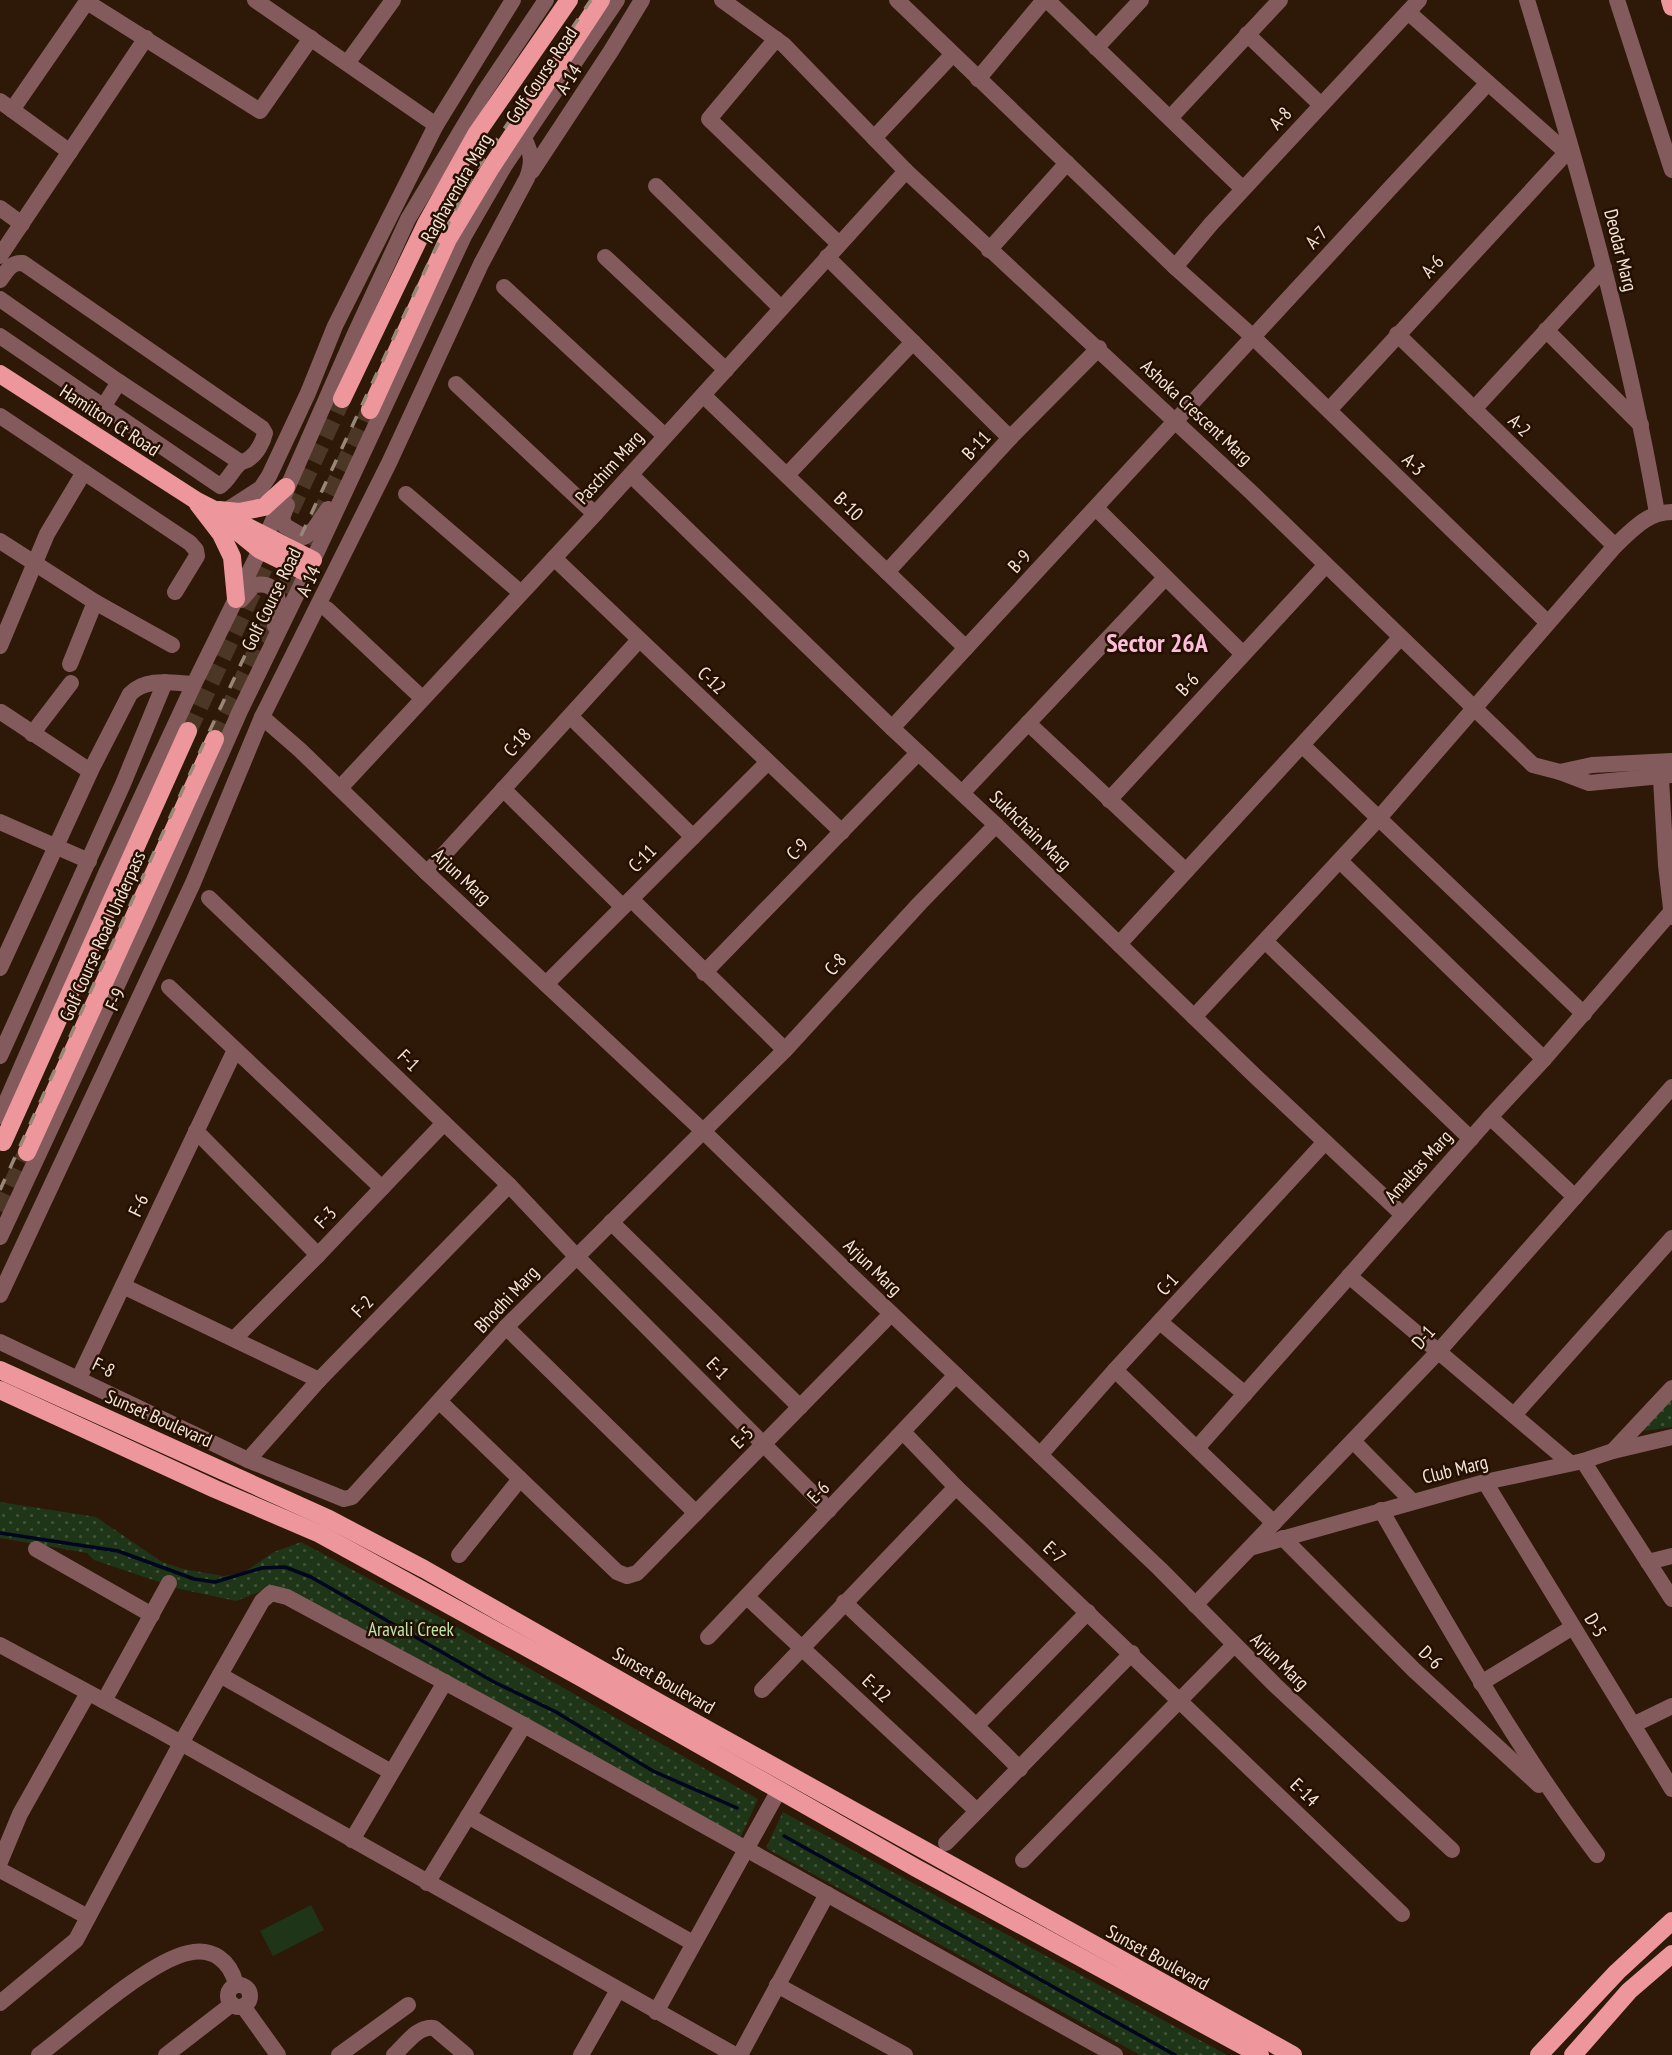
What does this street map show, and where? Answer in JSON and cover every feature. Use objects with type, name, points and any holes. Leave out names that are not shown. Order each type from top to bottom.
[{"type":"main road","name":"Raghavendra Marg","points":[[342,399],[426,224],[477,133],[569,0]]},
{"type":"main road","name":"Raghavendra Marg","points":[[370,410],[448,239],[490,169],[601,0]]},
{"type":"main road","points":[[1670,0],[1672,7]]},
{"type":"main road","name":"Hamilton Ct Road","points":[[0,374],[263,543],[310,566]]},
{"type":"main road","points":[[197,501],[225,512],[239,512],[264,507],[286,487]]},
{"type":"main road","points":[[197,501],[202,512],[221,534],[232,556],[232,607]]},
{"type":"main road","name":"Golf Course Road Underpass","points":[[2,1142],[188,730]]},
{"type":"main road","name":"Golf Course Road Underpass","points":[[27,1152],[215,739]]},
{"type":"main road","name":"Sunset Boulevard","points":[[0,1370],[329,1520],[425,1569],[779,1790],[927,1875],[1260,2055]]},
{"type":"main road","name":"Sunset Boulevard","points":[[0,1390],[320,1534],[586,1670],[824,1794],[1293,2055]]},
{"type":"main road","points":[[0,1399],[38,1406]]},
{"type":"main road","points":[[215,1489],[224,1471]]},
{"type":"main road","points":[[815,1810],[824,1794]]},
{"type":"main road","points":[[1539,2055],[1617,1972],[1672,1921]]},
{"type":"main road","points":[[1573,2055],[1629,1991],[1672,1954]]},
{"type":"street","points":[[255,0],[436,125]]},
{"type":"street","points":[[348,62],[393,0]]},
{"type":"street","points":[[225,512],[261,488],[269,476],[303,406],[335,326],[436,125],[513,0]]},
{"type":"street","name":"Golf Course Road","points":[[0,1116],[107,871],[263,543],[408,219],[483,94],[546,0]]},
{"type":"street","name":"Golf Course Road","points":[[0,1237],[5,1217],[148,919],[216,765],[464,236],[505,166],[617,0]]},
{"type":"street","name":"A-14","points":[[262,718],[389,463],[481,264],[527,178],[642,0]]},
{"type":"street","name":"Ashoka Crescent Marg","points":[[722,0],[776,39],[906,171],[989,250],[1099,348],[1533,765],[1589,783],[1666,768]]},
{"type":"street","name":"A-3","points":[[897,0],[1175,267],[1252,336],[1547,622]]},
{"type":"street","points":[[978,79],[1045,0],[1243,190]]},
{"type":"street","points":[[1096,48],[1141,0]]},
{"type":"street","points":[[1170,118],[1280,0]]},
{"type":"street","name":"Deodar Marg","points":[[1527,0],[1604,268],[1665,513]]},
{"type":"street","points":[[1617,0],[1672,170]]},
{"type":"street","points":[[70,152],[6,106],[88,1],[260,111],[311,38]]},
{"type":"street","points":[[1414,6],[1488,83],[1571,156]]},
{"type":"street","name":"A-8","points":[[1175,267],[1414,6]]},
{"type":"street","points":[[1247,34],[1321,105]]},
{"type":"street","points":[[0,256],[146,38]]},
{"type":"street","points":[[776,39],[709,119],[839,244]]},
{"type":"street","points":[[874,138],[952,55]]},
{"type":"street","name":"A-7","points":[[1177,422],[1252,336],[1488,83]]},
{"type":"street","points":[[524,138],[531,152],[532,164],[527,178]]},
{"type":"street","name":"A-6","points":[[1329,410],[1397,334],[1571,156]]},
{"type":"street","points":[[989,250],[1067,163]]},
{"type":"street","name":"Paschim Marg","points":[[340,788],[631,475],[906,171]]},
{"type":"street","points":[[656,186],[781,308]]},
{"type":"street","points":[[0,208],[22,224]]},
{"type":"street","points":[[605,257],[726,370]]},
{"type":"street","points":[[827,257],[1010,438]]},
{"type":"street","points":[[0,280],[11,265],[16,262],[23,264],[262,428],[264,439],[248,461],[240,463],[220,485],[0,336]]},
{"type":"street","points":[[1474,409],[1604,268]]},
{"type":"street","points":[[504,287],[665,436]]},
{"type":"street","points":[[0,299],[240,463]]},
{"type":"street","points":[[335,326],[354,336]]},
{"type":"street","points":[[1546,330],[1642,426]]},
{"type":"street","name":"A-2","points":[[1397,334],[1615,546]]},
{"type":"street","points":[[787,475],[913,342]]},
{"type":"street","name":"B-11","points":[[887,572],[1010,438],[1099,348]]},
{"type":"street","points":[[98,403],[115,379]]},
{"type":"street","points":[[456,384],[595,514]]},
{"type":"street","name":"B-10","points":[[703,395],[967,648]]},
{"type":"street","points":[[0,416],[196,550],[197,556],[175,592]]},
{"type":"street","name":"B-9","points":[[892,729],[1177,422]]},
{"type":"street","points":[[297,462],[300,472],[298,482],[282,521],[298,535],[304,537],[312,532],[337,493],[347,486]]},
{"type":"street","points":[[0,646],[55,518],[84,472]]},
{"type":"street","name":"Sukhchain Marg","points":[[631,475],[892,729],[996,825],[1403,1215]]},
{"type":"street","points":[[406,494],[520,592]]},
{"type":"street","points":[[1097,509],[1242,654]]},
{"type":"street","points":[[1194,1017],[1379,818],[1615,546],[1638,524],[1665,513]]},
{"type":"street","points":[[0,541],[95,602],[172,645]]},
{"type":"street","name":"C-12","points":[[554,558],[842,832]]},
{"type":"street","name":"B-6","points":[[1109,800],[1325,566]]},
{"type":"street","points":[[962,793],[1165,578]]},
{"type":"street","points":[[232,607],[235,610],[250,588],[259,584],[268,586],[279,603],[276,637]]},
{"type":"street","points":[[70,664],[95,602]]},
{"type":"street","points":[[327,609],[422,698]]},
{"type":"street","points":[[1119,944],[1401,638]]},
{"type":"street","name":"C-18","points":[[427,873],[639,640]]},
{"type":"street","points":[[268,653],[270,701]]},
{"type":"street","points":[[0,968],[90,771],[130,694],[143,685],[165,682],[194,684]]},
{"type":"street","points":[[27,1055],[2,1051],[89,860],[165,682]]},
{"type":"street","points":[[32,734],[71,683]]},
{"type":"street","points":[[1,712],[90,771]]},
{"type":"street","points":[[570,716],[693,837]]},
{"type":"street","name":"Arjun Marg","points":[[262,718],[340,788],[427,873],[704,1131],[1389,1794],[1452,1850]]},
{"type":"street","name":"F-9","points":[[0,1295],[193,883],[262,718]]},
{"type":"street","points":[[1028,723],[1186,871]]},
{"type":"street","points":[[1303,746],[1584,1014]]},
{"type":"street","points":[[216,765],[250,747]]},
{"type":"street","name":"C-9","points":[[704,973],[918,753]]},
{"type":"street","name":"C-11","points":[[546,984],[768,762]]},
{"type":"street","points":[[1666,768],[1672,914]]},
{"type":"street","points":[[503,789],[785,1050]]},
{"type":"street","points":[[0,822],[89,860]]},
{"type":"street","name":"C-8","points":[[704,1131],[785,1050],[996,825]]},
{"type":"street","points":[[1340,861],[1544,1059]]},
{"type":"street","name":"F-1","points":[[209,898],[509,1185],[576,1256]]},
{"type":"street","name":"Amaltas Marg","points":[[1197,1448],[1672,914]]},
{"type":"street","points":[[1265,941],[1471,1139]]},
{"type":"street","points":[[169,987],[382,1188]]},
{"type":"street","name":"F-6","points":[[79,1378],[235,1050]]},
{"type":"street","name":"D-1","points":[[1195,1605],[1438,1352],[1672,1087]]},
{"type":"street","points":[[1490,1117],[1575,1197]]},
{"type":"street","name":"F-3","points":[[234,1338],[444,1123]]},
{"type":"street","points":[[197,1131],[318,1255]]},
{"type":"street","name":"Bhodhi Marg","points":[[344,1499],[359,1492],[506,1328],[704,1131]]},
{"type":"street","name":"C-1","points":[[1040,1455],[1325,1142]]},
{"type":"street","name":"F-2","points":[[248,1460],[319,1380],[509,1185]]},
{"type":"street","points":[[611,1222],[800,1407]]},
{"type":"street","points":[[1514,1415],[1672,1238]]},
{"type":"street","name":"E-1","points":[[576,1256],[830,1510]]},
{"type":"street","points":[[1349,1276],[1514,1415],[1576,1462],[1672,1599]]},
{"type":"street","points":[[123,1286],[319,1380]]},
{"type":"street","name":"E-5","points":[[520,1479],[617,1572],[627,1576],[637,1573],[891,1314]]},
{"type":"street","points":[[1160,1322],[1245,1394]]},
{"type":"street","points":[[506,1328],[696,1513]]},
{"type":"street","name":"F-8","points":[[0,1342],[248,1460],[344,1499]]},
{"type":"street","points":[[1115,1370],[1274,1523]]},
{"type":"street","name":"E-6","points":[[708,1637],[904,1433],[956,1375]]},
{"type":"street","points":[[1612,1451],[1672,1388]]},
{"type":"street","points":[[440,1402],[520,1479],[458,1555]]},
{"type":"street","name":"E-7","points":[[904,1433],[956,1487],[1179,1700]]},
{"type":"street","name":"Club Marg","points":[[1250,1547],[1412,1501],[1672,1437]]},
{"type":"street","points":[[1354,1441],[1412,1501]]},
{"type":"street","name":"D-5","points":[[1485,1482],[1672,1789]]},
{"type":"street","points":[[762,1690],[956,1487]]},
{"type":"street","name":"D-6","points":[[1381,1510],[1481,1683],[1556,1801],[1597,1855]]},
{"type":"street","name":"D-6","points":[[1283,1538],[1414,1670],[1556,1801]]},
{"type":"street","points":[[36,1549],[152,1615]]},
{"type":"street","points":[[1648,1562],[1672,1556]]},
{"type":"street","points":[[104,1701],[169,1583]]},
{"type":"street","points":[[0,2003],[72,1944],[261,1601],[271,1593],[287,1597],[524,1725],[827,1894],[1095,2050],[1115,2055]]},
{"type":"street","name":"E-12","points":[[747,1597],[977,1811]]},
{"type":"street","points":[[844,1602],[977,1725],[1020,1769]]},
{"type":"street","points":[[977,1725],[1088,1612]]},
{"type":"street","points":[[1481,1683],[1573,1627]]},
{"type":"street","points":[[0,1645],[737,2055],[827,1894]]},
{"type":"street","points":[[1023,1860],[1234,1645]]},
{"type":"street","points":[[946,1843],[1132,1653]]},
{"type":"street","points":[[220,1675],[391,1772]]},
{"type":"street","points":[[352,1840],[445,1682]]},
{"type":"street","points":[[0,1862],[20,1814],[88,1693]]},
{"type":"street","name":"E-14","points":[[1179,1700],[1402,1914]]},
{"type":"street","points":[[1633,1725],[1672,1706]]},
{"type":"street","points":[[427,1883],[524,1725]]},
{"type":"street","points":[[656,2011],[779,1790]]},
{"type":"street","points":[[468,1816],[693,1943]]},
{"type":"street","points":[[0,1870],[88,1917]]},
{"type":"street","points":[[39,2055],[137,1980],[165,1962],[185,1953],[196,1952],[220,1958],[230,1967],[236,1984],[230,1988],[228,1995],[278,2055]]},
{"type":"street","points":[[777,1985],[905,2055]]},
{"type":"street","points":[[581,2055],[618,1990]]},
{"type":"street","points":[[166,2055],[237,2005]]},
{"type":"street","points":[[339,2055],[408,2005]]},
{"type":"street","points":[[394,2055],[420,2030],[429,2027],[434,2028],[466,2055]]},
{"type":"green space","points":[[1672,1391],[1672,1427],[1630,1433]]},
{"type":"green space","name":"Aravali Creek","points":[[0,1502],[96,1517],[162,1562],[183,1569],[223,1576],[243,1573],[274,1552],[301,1542],[436,1615],[758,1799],[739,1841],[275,1586],[236,1601],[180,1589],[94,1560],[87,1553],[0,1538]]},
{"type":"green space","points":[[783,1812],[1227,2055],[1140,2055],[766,1848]]},
{"type":"green space","points":[[311,1905],[324,1930],[273,1956],[260,1931]]},
{"type":"waterway","points":[[0,1533],[118,1551],[194,1579],[215,1582],[262,1568],[285,1567],[311,1577],[494,1682],[556,1712],[653,1771],[737,1808]]},
{"type":"waterway","points":[[784,1836],[1175,2055]]},
{"type":"tunnel","points":[[188,731],[342,399]]},
{"type":"tunnel","points":[[215,739],[370,410]]},
{"type":"tunnel","points":[[0,1211],[27,1152]]},
{"type":"railway","points":[[0,1190],[203,745],[429,262],[473,175],[591,0]]},
{"type":"district","name":"Sector 26A","points":[[1157,642]]}]
